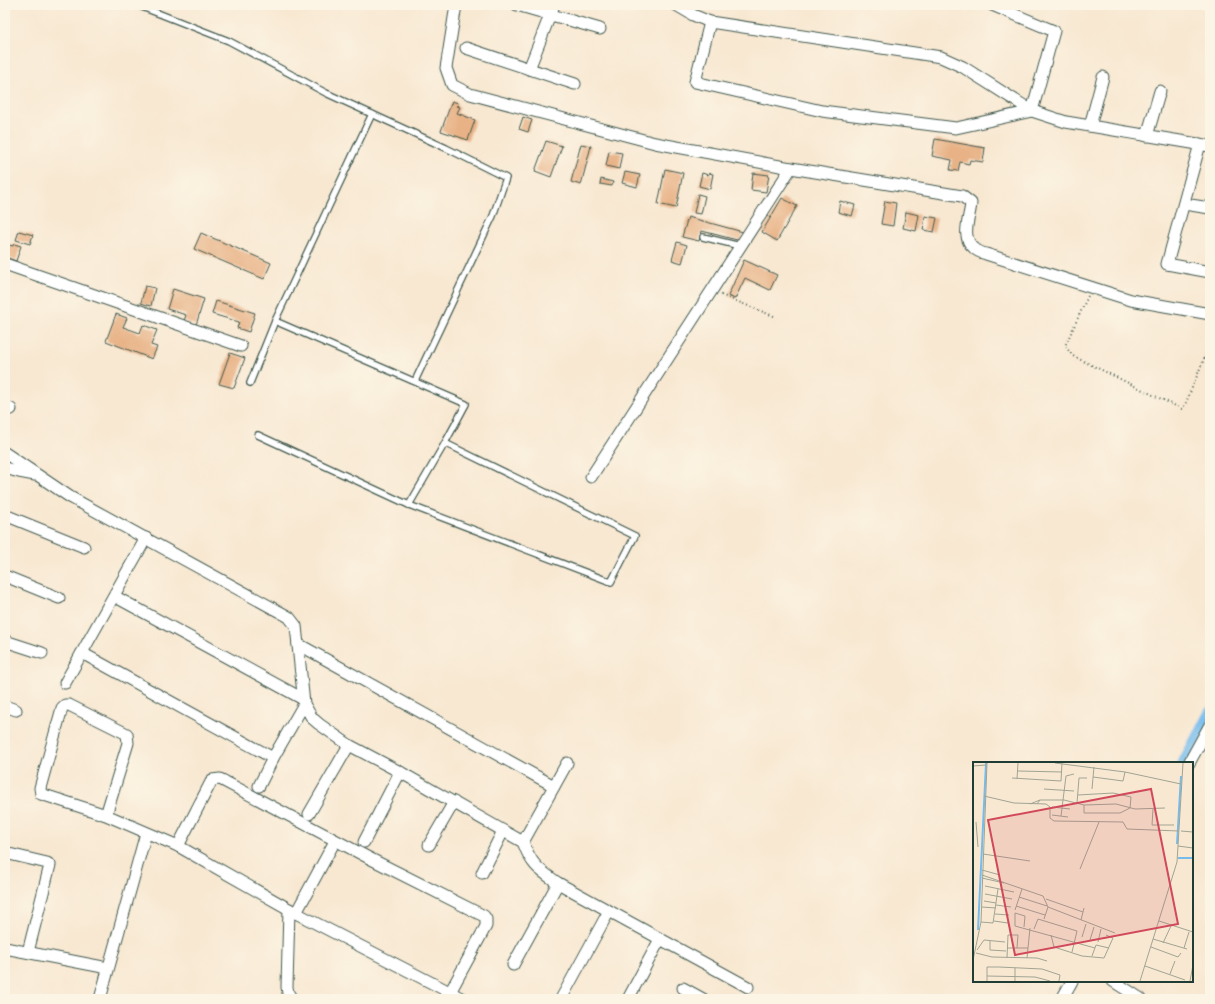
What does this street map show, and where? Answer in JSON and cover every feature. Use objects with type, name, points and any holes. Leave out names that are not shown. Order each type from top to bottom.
[{"type":"street","points":[[456,5],[446,68],[452,85],[470,94],[655,143],[791,168],[962,196],[971,203],[966,230],[968,241],[974,249],[1131,300],[1210,314]]},
{"type":"street","points":[[517,5],[552,10],[600,29]]},
{"type":"street","points":[[676,5],[710,22],[941,58],[963,67],[1032,111],[1066,122],[1207,145],[1184,204],[1167,264],[1210,272]]},
{"type":"street","points":[[992,5],[1054,31],[1032,111]]},
{"type":"street","points":[[529,69],[552,10]]},
{"type":"street","points":[[710,22],[695,82],[822,111],[956,128],[1032,111]]},
{"type":"street","points":[[466,48],[576,84]]},
{"type":"street","points":[[1090,126],[1103,77]]},
{"type":"street","points":[[1147,136],[1160,91]]},
{"type":"street","points":[[591,477],[791,168]]},
{"type":"street","points":[[1184,204],[1210,208]]},
{"type":"street","points":[[5,264],[241,346]]},
{"type":"street","points":[[5,453],[70,497],[289,617],[296,626],[304,701],[312,718],[319,724],[349,745],[454,802],[523,842],[528,856],[533,864],[540,871],[558,883],[748,987]]},
{"type":"street","points":[[5,468],[39,476]]},
{"type":"street","points":[[5,515],[84,547]]},
{"type":"street","points":[[66,683],[146,538]]},
{"type":"street","points":[[5,576],[59,598]]},
{"type":"street","points":[[114,596],[304,701]]},
{"type":"street","points":[[5,641],[42,653]]},
{"type":"street","points":[[298,644],[554,786]]},
{"type":"street","points":[[82,653],[273,758]]},
{"type":"street","points":[[259,786],[304,701]]},
{"type":"street","points":[[106,815],[128,743],[127,734],[69,705],[65,705],[62,708],[40,791],[41,794],[106,815],[178,846],[292,911],[448,996],[463,999]]},
{"type":"street","points":[[5,706],[16,710]]},
{"type":"street","points":[[1191,762],[1210,725]]},
{"type":"street","points":[[309,814],[349,745]]},
{"type":"street","points":[[523,842],[567,763]]},
{"type":"street","points":[[364,842],[400,772]]},
{"type":"street","points":[[178,846],[212,780],[220,779],[335,841],[484,916],[486,919],[486,926],[448,996]]},
{"type":"street","points":[[429,845],[454,802]]},
{"type":"street","points":[[482,873],[503,831]]},
{"type":"street","points":[[100,999],[146,832]]},
{"type":"street","points":[[292,999],[288,993],[287,987],[292,911],[335,841]]},
{"type":"street","points":[[5,853],[50,865],[28,952]]},
{"type":"street","points":[[513,965],[558,883]]},
{"type":"street","points":[[561,999],[609,911]]},
{"type":"street","points":[[628,999],[660,939]]},
{"type":"street","points":[[5,948],[108,968]]},
{"type":"street","points":[[1062,999],[1071,982]]},
{"type":"street","points":[[1115,982],[1141,999]]},
{"type":"street","points":[[683,988],[702,999]]},
{"type":"lane","points":[[136,5],[229,41],[326,93],[446,148],[506,178],[493,216],[415,382]]},
{"type":"lane","points":[[250,384],[274,321],[372,114]]},
{"type":"lane","points":[[703,237],[740,246]]},
{"type":"lane","points":[[274,321],[466,404],[409,505]]},
{"type":"lane","points":[[258,435],[409,505],[611,582],[635,536],[445,443]]},
{"type":"path","points":[[1092,288],[1065,346],[1073,356],[1182,408],[1185,405],[1206,354]]},
{"type":"path","points":[[711,291],[776,317]]},
{"type":"building","points":[[452,101],[458,103],[457,106],[460,107],[457,113],[475,120],[468,140],[441,131]]},
{"type":"building","points":[[523,117],[532,120],[528,132],[519,129]]},
{"type":"building","points":[[935,139],[985,148],[983,162],[970,160],[969,164],[960,162],[958,171],[950,170],[952,160],[932,156]]},
{"type":"building","points":[[546,141],[562,146],[551,177],[535,171]]},
{"type":"building","points":[[581,144],[591,146],[581,185],[571,182]]},
{"type":"building","points":[[609,151],[622,153],[619,169],[606,166]]},
{"type":"building","points":[[665,169],[683,173],[676,208],[658,204]]},
{"type":"building","points":[[625,172],[640,175],[637,187],[622,183]]},
{"type":"building","points":[[702,173],[708,175],[709,173],[713,174],[710,189],[699,186]]},
{"type":"building","points":[[753,173],[769,175],[766,192],[751,190]]},
{"type":"building","points":[[601,179],[613,182],[612,186],[600,184]]},
{"type":"building","points":[[698,194],[705,196],[701,214],[694,213]]},
{"type":"building","points":[[782,198],[797,206],[777,241],[762,232]]},
{"type":"building","points":[[840,201],[855,205],[852,216],[838,212]]},
{"type":"building","points":[[885,201],[896,203],[893,226],[881,224]]},
{"type":"building","points":[[906,212],[919,215],[916,231],[903,228]]},
{"type":"building","points":[[925,216],[937,218],[934,232],[923,230]]},
{"type":"building","points":[[688,217],[743,232],[741,241],[702,231],[699,241],[682,237]]},
{"type":"building","points":[[19,231],[33,235],[30,244],[16,240]]},
{"type":"building","points":[[201,233],[271,263],[264,279],[194,249]]},
{"type":"building","points":[[677,242],[687,245],[682,263],[672,260]]},
{"type":"building","points":[[5,244],[21,246],[16,261],[5,257]]},
{"type":"building","points":[[744,260],[777,275],[770,290],[745,278],[735,299],[728,296]]},
{"type":"building","points":[[145,286],[155,288],[151,306],[141,303]]},
{"type":"building","points":[[173,289],[204,299],[196,325],[184,321],[186,315],[167,309]]},
{"type":"building","points":[[216,301],[255,313],[249,332],[237,328],[239,322],[212,314]]},
{"type":"building","points":[[116,314],[127,318],[123,327],[140,333],[143,325],[157,330],[151,345],[157,347],[152,359],[106,341]]},
{"type":"building","points":[[230,353],[245,358],[234,388],[219,384]]},
{"type":"waterway","points":[[1184,762],[1210,712]]}]
